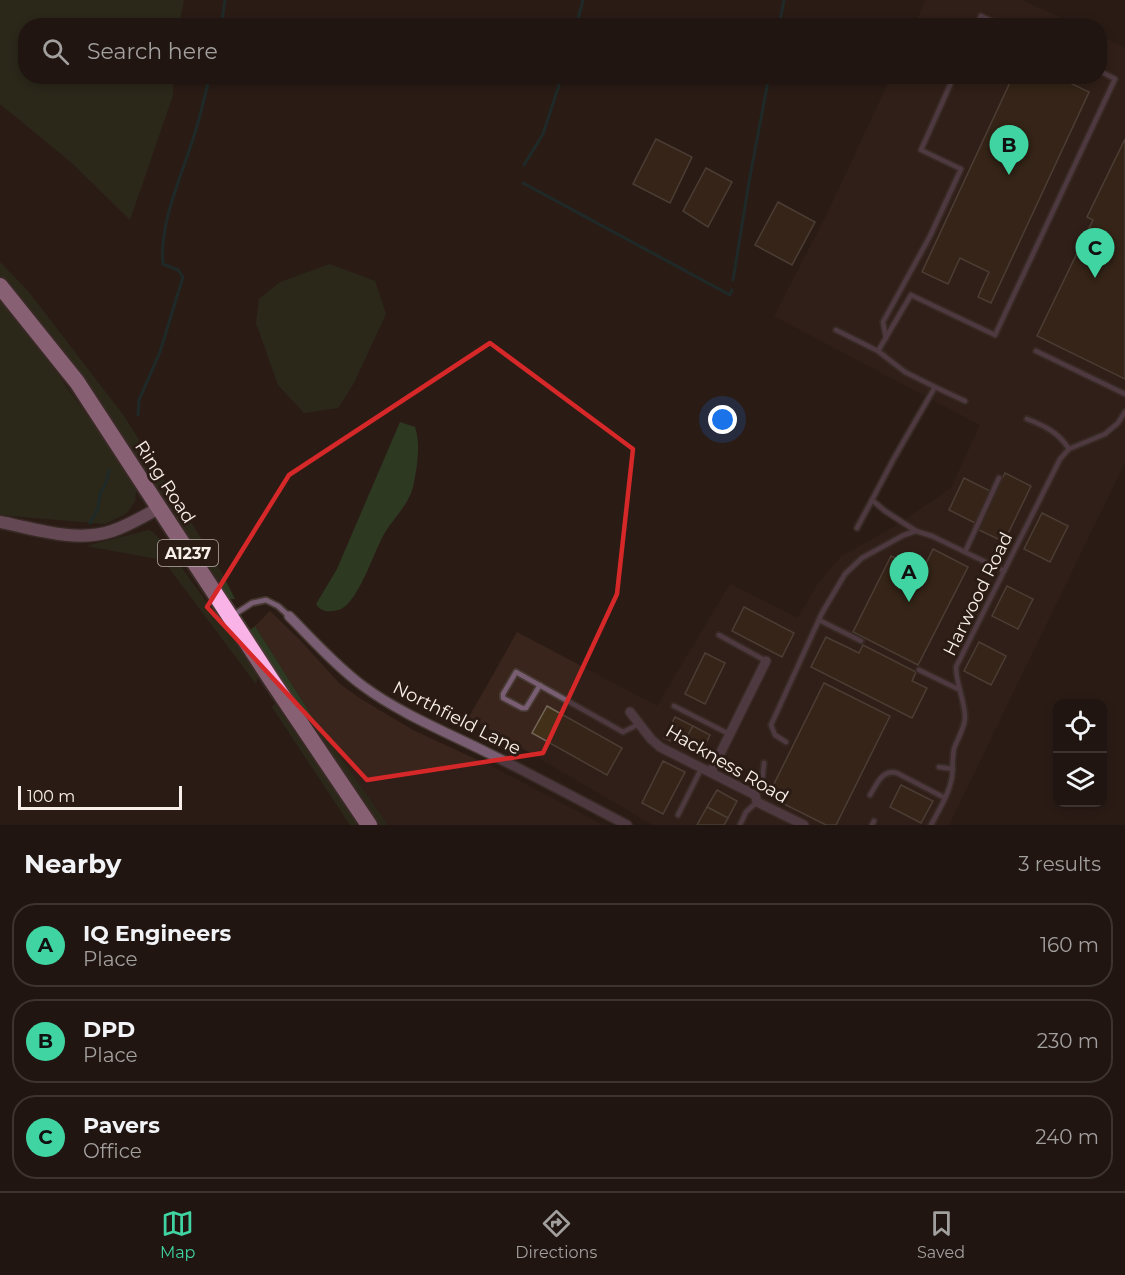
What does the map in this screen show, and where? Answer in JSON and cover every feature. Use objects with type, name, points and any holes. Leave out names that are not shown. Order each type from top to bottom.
[{"type":"highway","name":"Ring Road","points":[[0,286],[77,382],[230,618],[369,825]]},
{"type":"street","points":[[0,522],[71,535],[99,535],[121,528],[159,508]]},
{"type":"street","name":"Northfield Lane","points":[[289,616],[348,674],[381,698],[627,825]]},
{"type":"street","points":[[706,770],[729,734],[766,661]]},
{"type":"street","name":"Hackness Road","points":[[630,711],[660,747],[756,798],[791,822],[804,825]]},
{"type":"lane","points":[[878,351],[911,296],[995,335],[1115,79],[1107,75]]},
{"type":"lane","points":[[886,338],[883,322],[930,236],[961,169],[921,150],[950,84]]},
{"type":"lane","points":[[836,330],[878,351],[905,372],[964,401]]},
{"type":"lane","points":[[1036,351],[1125,394]]},
{"type":"lane","points":[[857,528],[935,387]]},
{"type":"lane","points":[[1027,419],[1058,434],[1069,449],[1105,434],[1118,423],[1125,412]]},
{"type":"lane","name":"Harwood Road","points":[[931,825],[952,780],[952,757],[964,725],[965,716],[956,678],[956,667],[1060,459],[1069,449]]},
{"type":"lane","points":[[965,552],[999,478]]},
{"type":"lane","points":[[872,500],[885,512],[916,531],[932,536],[1004,572]]},
{"type":"lane","points":[[786,742],[775,735],[771,724],[819,620],[844,574],[862,558],[916,531]]},
{"type":"lane","points":[[230,618],[252,603],[266,600],[278,606],[289,616]]},
{"type":"lane","points":[[819,620],[861,640]]},
{"type":"lane","points":[[719,635],[766,661]]},
{"type":"lane","points":[[919,670],[960,690]]},
{"type":"lane","points":[[516,672],[540,685],[526,708],[503,698],[516,672]]},
{"type":"lane","name":"Hackness Road","points":[[540,685],[623,732],[639,724]]},
{"type":"lane","points":[[674,706],[729,734]]},
{"type":"lane","points":[[740,825],[762,783],[764,764]]},
{"type":"lane","points":[[939,767],[953,769]]},
{"type":"lane","points":[[678,815],[706,770]]},
{"type":"lane","points":[[870,795],[880,778],[891,772],[945,798]]},
{"type":"highlighted area","points":[[490,343],[633,449],[617,594],[543,753],[367,780],[207,607],[289,475]]},
{"type":"shaded area","points":[[926,0],[1022,0],[1061,18],[918,18]]},
{"type":"shaded area","points":[[1107,39],[1125,48],[1125,462],[949,825],[653,825],[469,717],[517,632],[657,706],[730,584],[798,618],[817,585],[842,556],[894,527],[951,488],[980,425],[774,316],[826,216],[888,84],[1107,84]]},
{"type":"shaded area","points":[[270,611],[340,684],[361,699],[413,730],[495,768],[603,825],[388,825],[315,721],[255,626]]},
{"type":"green space","points":[[0,0],[184,0],[180,18],[18,18],[18,84],[174,84],[173,95],[130,220],[72,163],[0,104]]},
{"type":"green space","points":[[0,262],[28,291],[124,416],[216,562],[235,599],[227,599],[70,360],[0,275]]},
{"type":"green space","points":[[330,264],[375,281],[386,314],[354,383],[338,408],[304,413],[278,385],[256,323],[259,299],[280,282]]},
{"type":"green space","points":[[0,299],[22,324],[114,454],[136,490],[135,501],[127,513],[105,524],[0,515]]},
{"type":"green space","points":[[400,422],[415,427],[417,434],[417,464],[411,494],[384,534],[366,575],[348,604],[340,609],[323,610],[316,604],[337,569]]},
{"type":"green space","points":[[149,530],[165,545],[229,633],[258,677],[256,684],[163,560],[86,546]]},
{"type":"green space","points":[[255,626],[315,721],[388,825],[377,825],[249,631]]},
{"type":"green space","points":[[275,704],[358,825],[350,825],[272,707]]},
{"type":"building","points":[[1009,84],[1072,84],[1089,92],[991,303],[978,297],[989,272],[960,258],[948,284],[922,272]]},
{"type":"building","points":[[656,139],[692,157],[670,203],[633,184]]},
{"type":"building","points":[[1125,139],[1125,379],[1037,336],[1093,220],[1087,217]]},
{"type":"building","points":[[706,168],[732,182],[708,227],[683,211]]},
{"type":"building","points":[[778,202],[815,222],[792,265],[755,245]]},
{"type":"building","points":[[1005,473],[1031,486],[1004,542],[977,529]]},
{"type":"building","points":[[964,478],[990,491],[975,523],[949,510]]},
{"type":"building","points":[[1042,513],[1068,526],[1050,562],[1024,549]]},
{"type":"building","points":[[933,549],[968,567],[918,665],[853,632],[891,556],[922,572]]},
{"type":"building","points":[[1007,586],[1033,599],[1018,629],[992,616]]},
{"type":"building","points":[[744,607],[794,633],[782,657],[732,631]]},
{"type":"building","points":[[826,637],[859,653],[863,645],[916,672],[912,681],[927,688],[912,718],[811,667]]},
{"type":"building","points":[[979,642],[1006,656],[991,685],[964,671]]},
{"type":"building","points":[[705,653],[725,663],[705,704],[685,694]]},
{"type":"building","points":[[824,683],[890,716],[836,825],[826,825],[768,796]]},
{"type":"building","points":[[547,706],[622,748],[607,775],[532,733]]},
{"type":"building","points":[[675,717],[693,726],[682,746],[664,738]]},
{"type":"building","points":[[693,726],[710,735],[700,756],[682,746]]},
{"type":"building","points":[[663,761],[685,772],[663,814],[642,803]]},
{"type":"building","points":[[901,785],[933,801],[921,823],[890,807]]},
{"type":"building","points":[[717,790],[737,801],[728,818],[707,807]]},
{"type":"building","points":[[707,807],[728,818],[724,825],[697,825]]},
{"type":"waterway","points":[[222,18],[225,0]]},
{"type":"waterway","points":[[578,18],[583,0]]},
{"type":"waterway","points":[[781,18],[784,0]]},
{"type":"waterway","points":[[179,290],[183,277],[178,270],[163,264],[164,233],[208,84]]},
{"type":"waterway","points":[[524,165],[543,134],[559,84]]},
{"type":"waterway","points":[[733,280],[767,84]]},
{"type":"waterway","points":[[523,183],[730,295],[732,290]]},
{"type":"waterway","points":[[138,415],[139,400],[160,352],[178,293]]},
{"type":"waterway","points":[[90,523],[98,508],[100,494],[109,470]]},
{"type":"place","name":"DPD","points":[[1009,175]]},
{"type":"place","name":"Pavers","points":[[1095,278]]},
{"type":"place","name":"IQ Engineers","points":[[909,602]]}]
